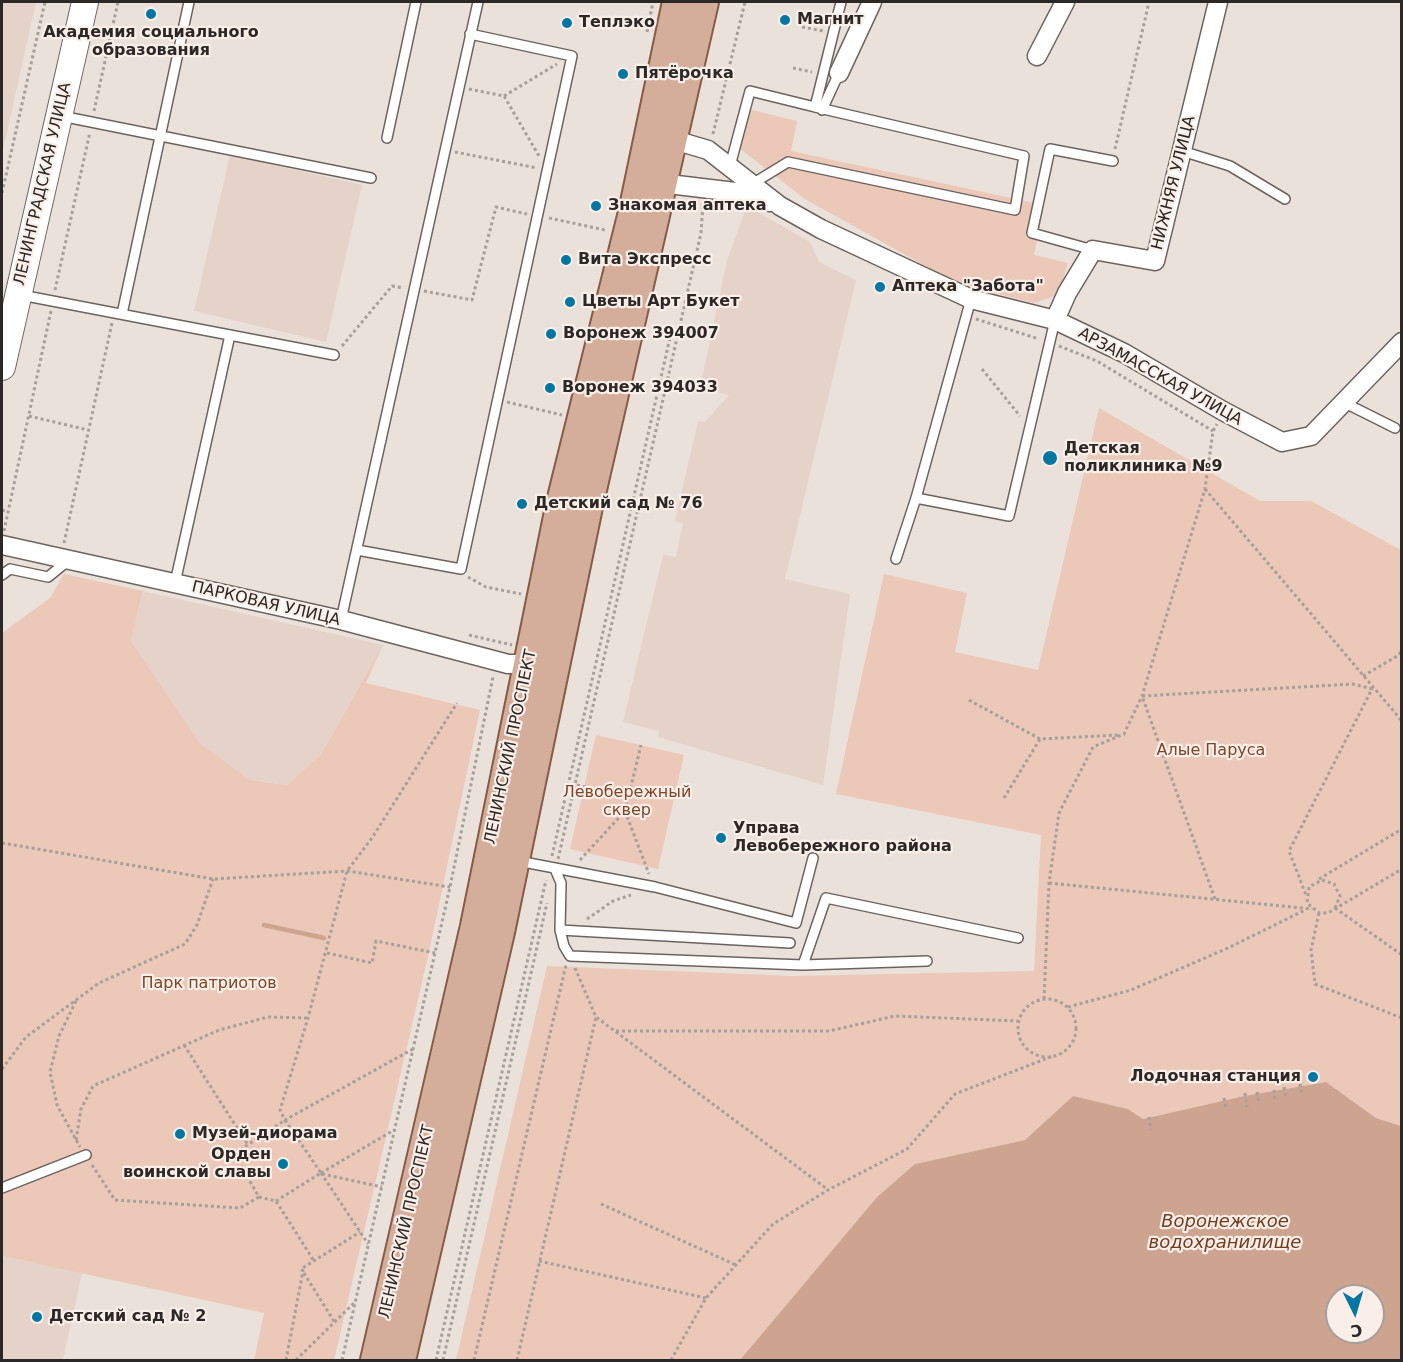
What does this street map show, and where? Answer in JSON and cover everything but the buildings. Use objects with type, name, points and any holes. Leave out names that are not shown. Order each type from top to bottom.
[{"type":"main road","name":"ЛЕНИНГРАДСКАЯ УЛИЦА","points":[[2,367],[85,2]]},
{"type":"main road","name":"ЛЕНИНСКИЙ ПРОСПЕКТ","points":[[662,137],[677,2]]},
{"type":"main road","name":"ЛЕНИНСКИЙ ПРОСПЕКТ","points":[[375,1360],[588,507],[662,137],[704,2]]},
{"type":"main road","name":"ЛЕНИНСКИЙ ПРОСПЕКТ","points":[[401,1360],[502,857],[529,664],[561,502],[652,182]]},
{"type":"street","points":[[832,74],[872,2]]},
{"type":"street","points":[[1036,56],[1065,2]]},
{"type":"street","name":"НИЖНЯЯ УЛИЦА","points":[[1093,250],[1155,261],[1218,2]]},
{"type":"street","name":"АРЗАМАССКАЯ УЛИЦА","points":[[662,137],[708,150],[780,206],[821,229],[971,299],[1055,320],[1124,353],[1223,411],[1282,442],[1311,436],[1343,402]]},
{"type":"street","name":"АРЗАМАССКАЯ УЛИЦА","points":[[652,182],[735,192],[780,206]]},
{"type":"street","points":[[1055,320],[1066,293],[1093,250]]},
{"type":"street","points":[[1343,402],[1401,342]]},
{"type":"street","name":"ПАРКОВАЯ УЛИЦА","points":[[3,539],[66,553],[176,584],[342,620],[508,664],[529,664]]},
{"type":"lane","points":[[118,314],[189,2]]},
{"type":"lane","points":[[387,138],[416,2]]},
{"type":"lane","points":[[342,620],[478,2]]},
{"type":"lane","points":[[818,108],[832,74],[833,33],[841,2]]},
{"type":"lane","points":[[357,550],[461,569],[572,56],[470,34]]},
{"type":"lane","points":[[818,108],[832,74]]},
{"type":"lane","points":[[730,166],[750,91],[1024,156],[1015,210],[788,162],[753,184]]},
{"type":"lane","points":[[59,116],[371,178]]},
{"type":"lane","points":[[1093,250],[1032,233],[1050,149],[1113,161]]},
{"type":"lane","points":[[1182,151],[1230,166],[1285,199]]},
{"type":"lane","points":[[18,294],[334,355]]},
{"type":"lane","points":[[896,560],[916,498],[971,299]]},
{"type":"lane","points":[[916,498],[1009,516],[1055,320]]},
{"type":"lane","points":[[176,584],[230,335]]},
{"type":"lane","points":[[1343,402],[1395,428]]},
{"type":"lane","points":[[2,575],[10,569],[48,577],[66,553]]},
{"type":"lane","points":[[502,857],[552,869],[655,887],[816,929]]},
{"type":"lane","points":[[796,923],[813,858]]},
{"type":"lane","points":[[552,869],[561,883],[560,930],[564,946],[570,956],[803,965],[927,961]]},
{"type":"lane","points":[[803,965],[826,898],[1018,938]]},
{"type":"lane","points":[[560,930],[790,943]]},
{"type":"lane","points":[[2,1188],[86,1155]]},
{"type":"path","points":[[2,193],[45,2]]},
{"type":"path","points":[[3,539],[118,2]]},
{"type":"path","points":[[708,150],[745,2]]},
{"type":"path","points":[[1113,161],[1149,2]]},
{"type":"path","points":[[802,27],[833,33]]},
{"type":"path","points":[[458,87],[504,96],[572,56]]},
{"type":"path","points":[[793,68],[832,74]]},
{"type":"path","points":[[504,96],[547,171]]},
{"type":"path","points":[[444,150],[547,171]]},
{"type":"path","points":[[436,1360],[552,869],[577,785],[701,233],[704,207],[698,188]]},
{"type":"path","points":[[334,355],[392,286],[472,300],[496,207],[606,230]]},
{"type":"path","points":[[66,553],[88,430],[118,314]]},
{"type":"path","points":[[443,1360],[672,329]]},
{"type":"path","points":[[982,369],[1029,428]]},
{"type":"path","points":[[497,400],[564,415]]},
{"type":"path","points":[[1044,999],[1049,883],[1059,813],[1093,747],[1124,734],[1142,696],[1205,489],[1213,431],[1223,411]]},
{"type":"path","points":[[29,416],[88,430]]},
{"type":"path","points":[[1205,489],[1401,721]]},
{"type":"path","points":[[2,510],[8,512]]},
{"type":"path","points":[[461,569],[474,582],[486,587],[524,595]]},
{"type":"path","points":[[1363,676],[1399,655],[1401,649]]},
{"type":"path","points":[[342,1360],[450,887],[496,660]]},
{"type":"path","points":[[1142,696],[1353,684],[1372,689],[1289,851],[1312,909]]},
{"type":"path","points":[[1142,696],[1215,900]]},
{"type":"path","points":[[969,700],[1040,739],[1124,734]]},
{"type":"path","points":[[369,1245],[279,1110],[327,953],[347,871],[372,838],[457,704]]},
{"type":"path","points":[[1004,798],[1040,739]]},
{"type":"path","points":[[570,871],[625,811],[641,745]]},
{"type":"path","points":[[577,785],[629,797]]},
{"type":"path","points":[[570,930],[613,901],[655,887],[625,811]]},
{"type":"path","points":[[1306,895],[1309,887],[1315,881],[1401,829]]},
{"type":"path","points":[[2,843],[213,879],[347,871],[450,887]]},
{"type":"path","points":[[1049,883],[1312,909],[1319,913],[1328,913],[1401,869]]},
{"type":"path","points":[[2,1069],[26,1037],[99,983],[184,944],[197,925],[213,879]]},
{"type":"path","points":[[1315,881],[1328,880],[1338,890],[1339,903],[1335,909]]},
{"type":"path","points":[[1068,1007],[1131,990],[1228,948],[1306,909]]},
{"type":"path","points":[[1335,909],[1401,955]]},
{"type":"path","points":[[1319,913],[1311,950],[1316,984],[1390,1011],[1401,1018]]},
{"type":"path","points":[[327,953],[372,963],[376,941],[435,953]]},
{"type":"path","points":[[570,956],[596,1017],[828,1190]]},
{"type":"path","points":[[474,1360],[561,979],[570,956]]},
{"type":"path","points":[[671,1360],[706,1298],[773,1224],[828,1190],[907,1149],[954,1094],[1053,1056],[1066,1050],[1076,1036],[1075,1018],[1068,1007],[1056,999],[1044,999],[1028,1005],[1018,1021],[1020,1040],[1025,1048],[1041,1057],[1053,1056]]},
{"type":"path","points":[[76,1001],[58,1036],[50,1072],[57,1105],[76,1141],[115,1200],[240,1208],[259,1197]]},
{"type":"path","points":[[616,1031],[829,1031],[896,1016],[1018,1021]]},
{"type":"path","points":[[76,1141],[81,1109],[93,1086],[219,1030],[268,1017],[308,1018]]},
{"type":"path","points":[[517,1360],[596,1017]]},
{"type":"path","points":[[184,1045],[249,1145]]},
{"type":"path","points":[[314,1261],[276,1202],[259,1197],[234,1154],[285,1120],[414,1048]]},
{"type":"path","points":[[1300,1084],[1302,1096]]},
{"type":"path","points":[[1284,1087],[1286,1098]]},
{"type":"path","points":[[1274,1090],[1275,1100]]},
{"type":"path","points":[[1257,1092],[1259,1104]]},
{"type":"path","points":[[1245,1093],[1247,1107]]},
{"type":"path","points":[[1224,1098],[1226,1107]]},
{"type":"path","points":[[1149,1117],[1151,1130]]},
{"type":"path","points":[[276,1202],[395,1130]]},
{"type":"path","points":[[321,1173],[382,1187]]},
{"type":"path","points":[[601,1204],[736,1264]]},
{"type":"path","points":[[286,1360],[303,1271],[301,1269],[360,1232]]},
{"type":"path","points":[[539,1261],[706,1298]]},
{"type":"path","points":[[303,1271],[335,1323]]},
{"type":"path","points":[[296,1360],[356,1302]]},
{"type":"shaded area","points":[[2,2],[36,2],[2,155]]},
{"type":"shaded area","points":[[230,155],[362,185],[326,342],[194,311]]},
{"type":"shaded area","points":[[747,206],[810,242],[819,262],[856,280],[785,579],[850,594],[823,785],[658,737],[659,731],[623,722],[663,555],[676,557],[683,524],[675,521],[698,421],[705,422],[729,395],[700,388],[727,260]]},
{"type":"shaded area","points":[[143,591],[383,645],[321,754],[287,785],[250,780],[200,743],[131,641]]},
{"type":"shaded area","name":"Детский сад № 2","points":[[2,1256],[82,1273],[63,1360],[2,1360]]},
{"type":"green space","points":[[748,109],[797,121],[791,151],[1044,205],[1034,255],[1068,263],[1058,295],[1034,303],[956,283],[805,199],[739,148]]},
{"type":"green space","name":"Алые Паруса","points":[[1099,408],[1260,501],[1311,501],[1401,550],[1401,1126],[1376,1118],[1326,1082],[1244,1096],[1143,1119],[1128,1109],[1073,1096],[1025,1140],[915,1164],[877,1197],[740,1360],[456,1360],[547,966],[795,976],[1034,971],[1041,835],[836,794],[884,574],[967,593],[955,652],[1038,670]]},
{"type":"green space","name":"Парк патриотов","points":[[64,574],[143,591],[131,641],[200,743],[250,780],[287,785],[321,754],[383,645],[366,683],[480,710],[429,952],[334,1360],[254,1360],[264,1313],[2,1256],[2,633],[50,598]]},
{"type":"green space","name":"Левобережный сквер","points":[[596,735],[684,755],[658,869],[570,849]]},
{"type":"water","name":"Воронежское водохранилище","points":[[1326,1082],[1376,1118],[1401,1126],[1401,1360],[740,1360],[877,1197],[915,1164],[1025,1140],[1073,1096],[1128,1109],[1143,1119],[1244,1096]]},
{"type":"waterway","points":[[264,925],[324,938]]},
{"type":"place","name":"Академия социального образования","points":[[151,14]]},
{"type":"place","name":"Магнит","points":[[785,20]]},
{"type":"place","name":"Теплэко","points":[[567,23]]},
{"type":"place","name":"Пятёрочка","points":[[623,74]]},
{"type":"place","name":"Знакомая аптека","points":[[596,206]]},
{"type":"place","name":"Вита Экспресс","points":[[566,260]]},
{"type":"place","name":"Аптека \"Забота\"","points":[[880,287]]},
{"type":"place","name":"Цветы Арт Букет","points":[[570,302]]},
{"type":"place","name":"Воронеж 394007","points":[[551,334]]},
{"type":"place","name":"Воронеж 394033","points":[[550,388]]},
{"type":"place","name":"Детская поликлиника №9","points":[[1050,458]]},
{"type":"place","name":"Детский сад № 76","points":[[522,504]]},
{"type":"place","name":"Управа Левобережного района","points":[[721,838]]},
{"type":"place","name":"Лодочная станция","points":[[1313,1077]]},
{"type":"place","name":"Музей-диорама","points":[[180,1134]]},
{"type":"place","name":"Орден воинской славы","points":[[283,1164]]},
{"type":"place","name":"Детский сад № 2","points":[[37,1317]]}]
